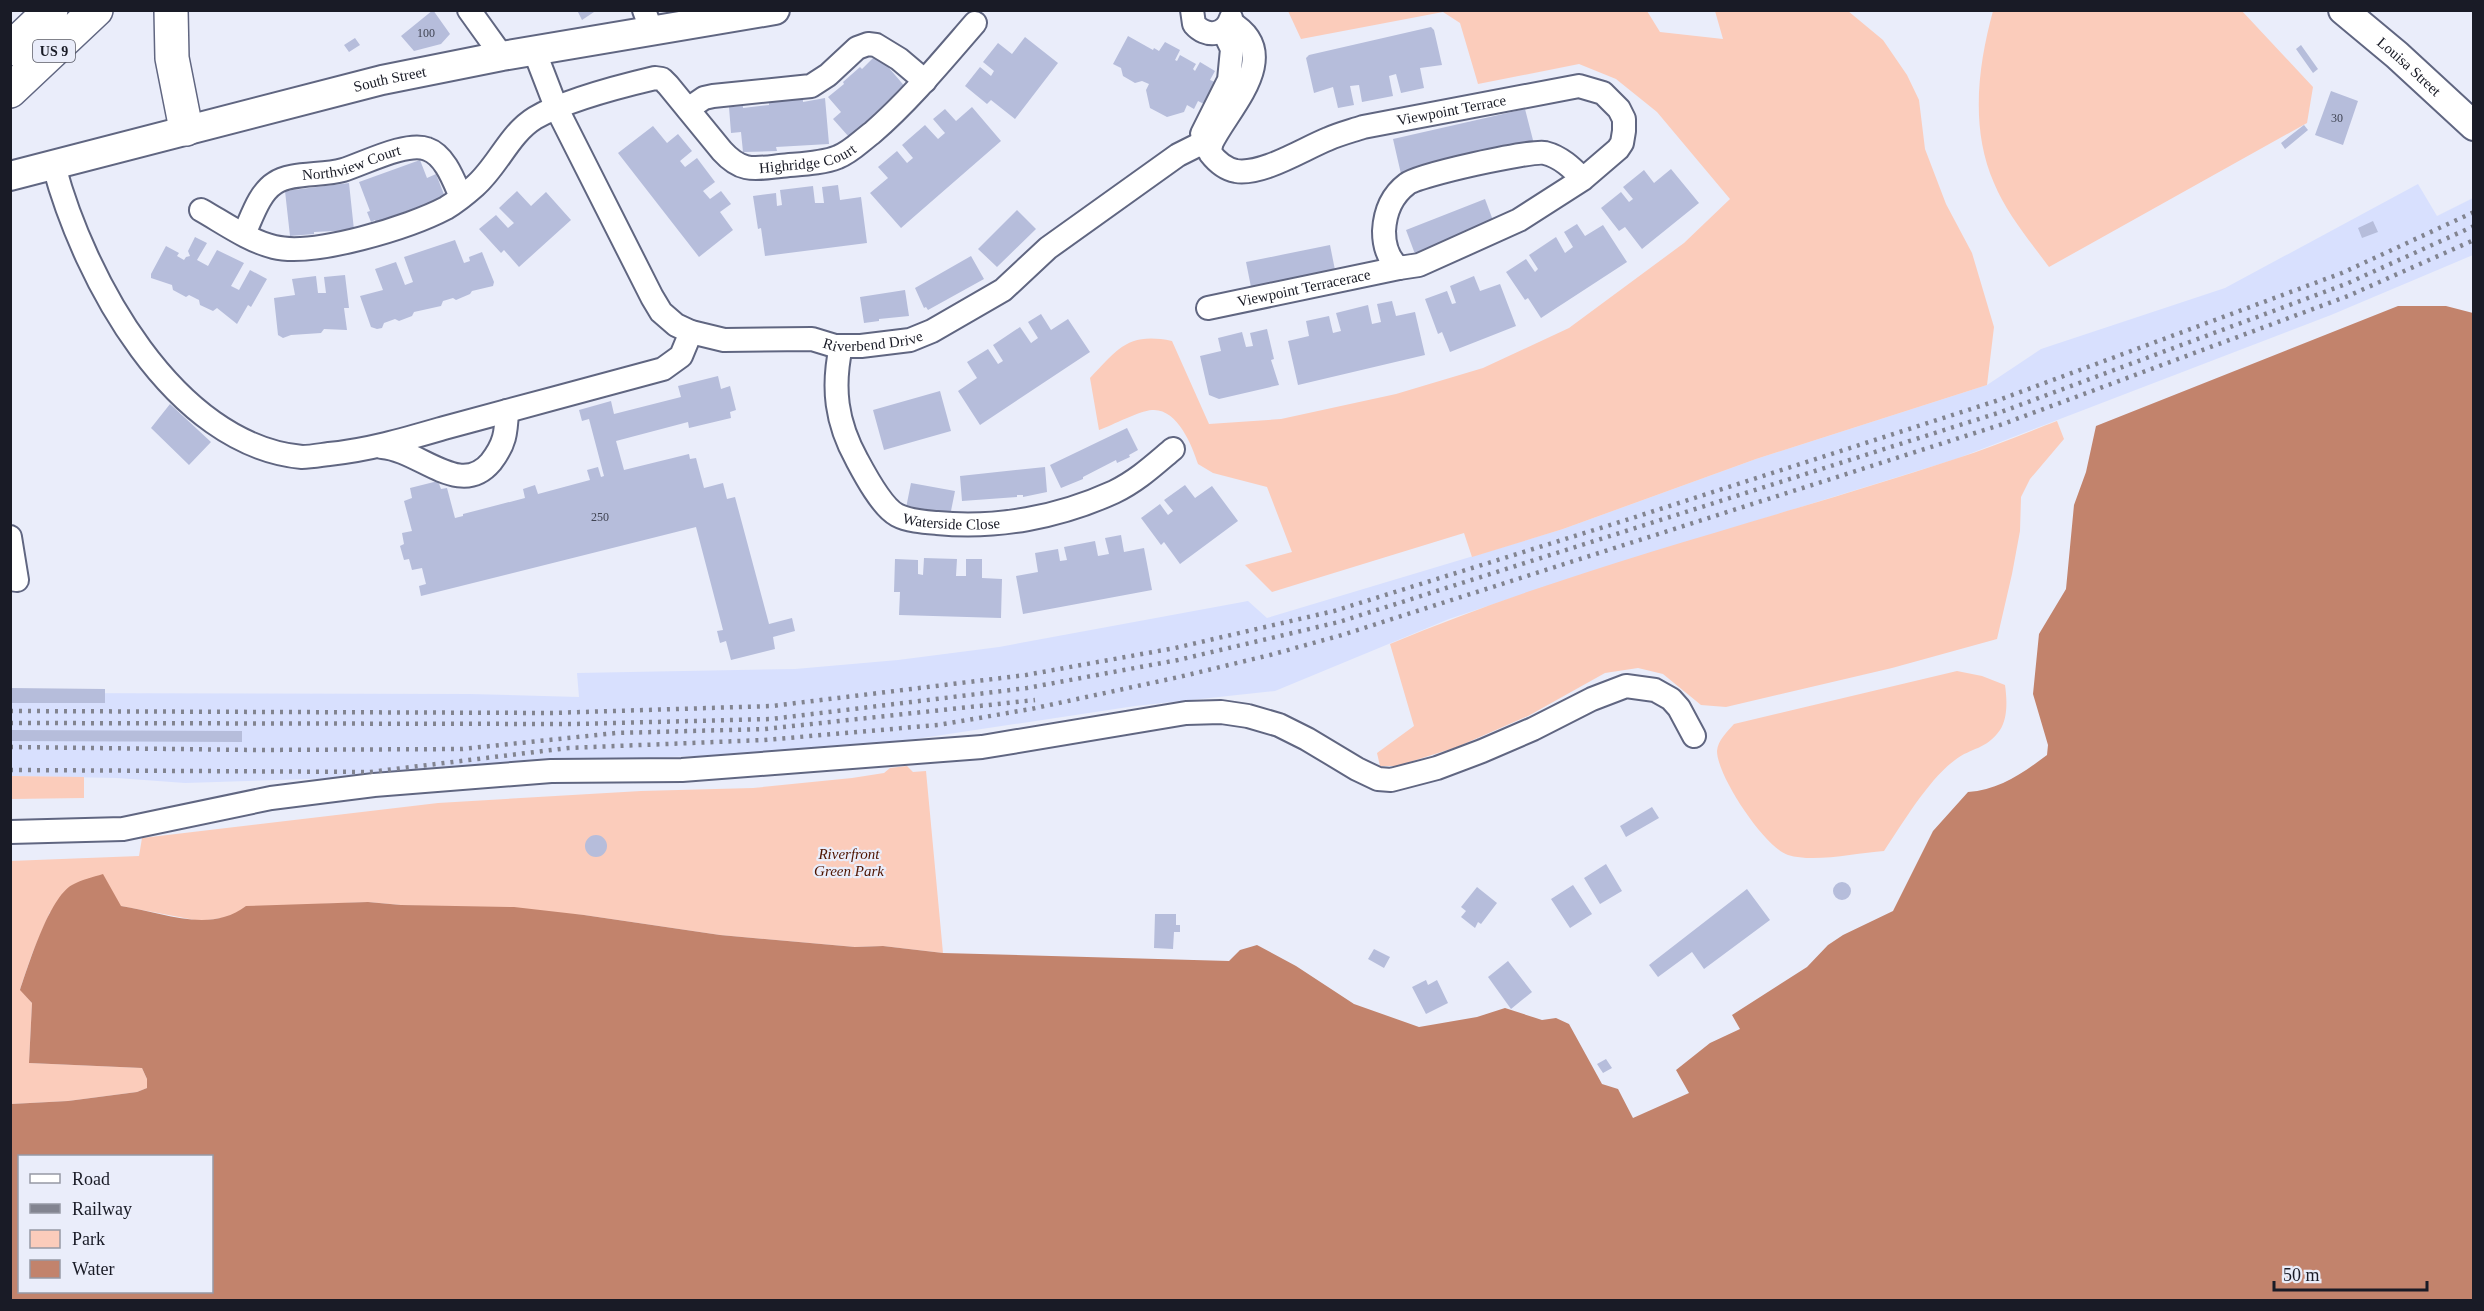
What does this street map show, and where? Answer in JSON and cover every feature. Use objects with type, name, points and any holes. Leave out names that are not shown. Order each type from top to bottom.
[{"type":"highway","name":"US 9","points":[[10,49],[51,10]]},
{"type":"highway","name":"US 9","points":[[10,91],[96,10]]},
{"type":"highway","points":[[171,10],[172,58],[186,129]]},
{"type":"street","points":[[469,10],[501,56]]},
{"type":"street","name":"South Street","points":[[10,176],[382,80],[534,50],[648,21],[776,10]]},
{"type":"street","points":[[1192,10],[1194,24],[1200,30],[1216,34],[1228,21]]},
{"type":"street","name":"Louisa Street","points":[[2343,10],[2397,55],[2474,126]]},
{"type":"street","points":[[1204,145],[1228,80],[1232,49],[1228,21]]},
{"type":"street","name":"Highridge Court","points":[[556,107],[655,78],[668,85],[722,151],[741,167],[753,169],[825,161],[851,150],[889,118],[925,81],[975,23]]},
{"type":"street","points":[[688,109],[704,98],[713,96],[811,86],[828,75],[858,48],[868,44],[876,45],[899,59],[925,81]]},
{"type":"street","name":"Riverbend Drive","points":[[534,50],[556,107],[652,297],[670,320],[691,332],[724,340],[812,339],[841,346],[861,346],[910,340],[932,331],[1003,290],[1048,248],[1178,155],[1204,145]]},
{"type":"street","name":"Viewpoint Terrace","points":[[1204,145],[1221,165],[1237,171],[1251,170],[1263,167],[1331,137],[1363,128],[1580,86],[1603,93],[1620,109],[1624,119],[1622,143],[1583,179],[1519,220],[1419,265],[1400,268]]},
{"type":"street","points":[[201,210],[244,234],[277,248],[337,244],[379,233],[447,207],[487,174],[513,138],[526,125],[556,107]]},
{"type":"street","name":"Northview Court","points":[[244,234],[265,191],[277,181],[334,173],[409,149],[426,148],[435,154],[445,165],[461,197]]},
{"type":"street","points":[[1400,268],[1392,261],[1385,247],[1384,229],[1388,207],[1408,182],[1484,163],[1538,153],[1560,159],[1583,179]]},
{"type":"street","points":[[54,166],[69,213],[118,314],[146,356],[192,406],[229,432],[266,450],[304,457],[377,447],[663,369],[681,356],[691,332]]},
{"type":"street","name":"Viewpoint Terracerace","points":[[1208,309],[1400,268]]},
{"type":"street","name":"Waterside Close","points":[[841,346],[835,385],[847,439],[873,487],[894,514],[900,517],[933,523],[970,525],[997,524],[1042,516],[1076,507],[1115,491],[1138,479],[1173,449]]},
{"type":"street","points":[[377,447],[396,448],[455,476],[470,476],[486,467],[500,449],[506,438],[507,411]]},
{"type":"street","points":[[10,537],[14,579]]},
{"type":"street","points":[[10,832],[123,829],[271,798],[374,785],[551,771],[682,770],[982,747],[1198,712],[1221,712],[1248,716],[1279,725],[1357,769],[1378,778],[1391,780],[1437,768],[1482,751],[1533,729],[1592,699],[1626,686],[1655,690],[1671,699],[1679,708],[1694,736]]},
{"type":"shaded area","points":[[2418,184],[2437,216],[2473,198],[2473,255],[2331,315],[1956,459],[1581,575],[1449,619],[1275,691],[1135,706],[909,740],[727,755],[583,760],[374,777],[185,783],[117,778],[11,776],[11,693],[470,694],[579,697],[577,673],[795,669],[898,660],[999,647],[1248,601],[1267,618],[1563,529],[1756,459],[1987,385],[2041,349],[2225,288]]},
{"type":"green space","points":[[1288,11],[1647,11],[1660,32],[1723,39],[1715,11],[1848,11],[1883,40],[1907,75],[1919,100],[1925,149],[1946,204],[1972,253],[1994,327],[1987,385],[1756,459],[1563,529],[1472,557],[1464,533],[1272,592],[1245,565],[1292,552],[1267,487],[1213,473],[1198,464],[1182,429],[1169,415],[1161,411],[1152,410],[1140,413],[1099,430],[1090,378],[1117,351],[1134,341],[1145,339],[1172,341],[1209,424],[1281,419],[1396,394],[1483,368],[1569,328],[1684,243],[1730,199],[1657,112],[1616,79],[1579,64],[1478,84],[1460,23],[1443,12],[1301,39]]},
{"type":"green space","points":[[1993,11],[2242,11],[2313,87],[2307,123],[2049,267],[2005,205],[1986,162],[1979,119],[1980,75]]},
{"type":"green space","points":[[2057,421],[2064,439],[2030,479],[2021,497],[2020,531],[1997,639],[1892,668],[1726,707],[1701,705],[1663,674],[1638,668],[1605,673],[1528,716],[1457,747],[1397,766],[1380,766],[1377,753],[1414,726],[1390,644],[1529,591],[1884,482],[1993,446]]},
{"type":"green space","points":[[1957,671],[1982,676],[2005,685],[2006,708],[2003,725],[1984,745],[1955,760],[1935,779],[1916,802],[1884,851],[1822,858],[1788,855],[1778,850],[1755,826],[1725,777],[1717,751],[1721,740],[1734,724]]},
{"type":"green space","name":"Riverfront Green Park","points":[[907,766],[913,772],[926,771],[943,953],[883,946],[855,947],[720,935],[584,915],[368,902],[322,904],[200,921],[121,906],[50,912],[20,989],[32,1003],[29,1063],[142,1068],[147,1079],[147,1088],[137,1092],[68,1101],[11,1104],[10,861],[139,856],[142,838],[438,803],[641,791],[753,788],[852,778],[884,773],[890,768]]},
{"type":"green space","points":[[11,776],[84,777],[84,798],[11,799]]},
{"type":"water","points":[[2398,306],[2446,306],[2473,313],[2473,1300],[11,1300],[11,1104],[68,1101],[137,1092],[147,1088],[147,1079],[142,1068],[29,1063],[32,1003],[20,990],[34,949],[55,903],[64,892],[76,883],[103,874],[121,906],[201,920],[217,919],[246,906],[368,902],[401,905],[514,907],[720,935],[855,947],[883,946],[943,953],[1229,961],[1240,950],[1257,945],[1296,966],[1354,1004],[1419,1027],[1477,1017],[1505,1008],[1542,1020],[1556,1018],[1569,1024],[1602,1084],[1618,1089],[1633,1118],[1689,1093],[1676,1070],[1710,1043],[1740,1029],[1732,1015],[1807,967],[1828,945],[1843,935],[1893,911],[1933,831],[1968,792],[2000,784],[2020,774],[2047,755],[2048,745],[2033,694],[2039,634],[2066,589],[2074,505],[2086,472],[2096,426]]},
{"type":"building","points":[[433,10],[450,34],[441,44],[414,51],[401,36]]},
{"type":"building","points":[[577,10],[597,10],[582,20]]},
{"type":"building","points":[[1431,27],[1434,30],[1442,65],[1420,68],[1424,88],[1401,93],[1396,74],[1389,76],[1393,96],[1362,102],[1359,85],[1350,86],[1354,105],[1338,108],[1333,87],[1314,93],[1306,58],[1309,55]]},
{"type":"building","points":[[1128,36],[1159,51],[1165,42],[1180,50],[1175,60],[1177,61],[1180,55],[1196,64],[1193,69],[1195,71],[1200,62],[1215,71],[1210,80],[1215,82],[1209,99],[1206,98],[1204,104],[1198,101],[1194,109],[1187,105],[1184,112],[1167,117],[1150,108],[1146,90],[1149,84],[1142,81],[1135,83],[1123,76],[1121,68],[1113,64]]},
{"type":"building","points":[[1025,37],[1058,63],[1015,119],[991,100],[987,104],[965,86],[980,67],[991,76],[994,71],[983,62],[998,43],[1012,54]]},
{"type":"building","points":[[355,38],[360,45],[349,52],[344,45]]},
{"type":"building","points":[[2301,45],[2318,69],[2313,73],[2296,49]]},
{"type":"building","points":[[877,54],[907,89],[889,105],[887,102],[874,114],[877,116],[849,137],[833,119],[841,112],[828,97]]},
{"type":"building","points":[[2331,91],[2358,101],[2343,145],[2315,135]]},
{"type":"building","points":[[825,98],[829,144],[776,147],[777,151],[743,152],[741,132],[731,133],[729,107],[743,106],[743,108],[769,105],[769,102],[803,99],[803,102]]},
{"type":"building","points":[[972,107],[1001,141],[901,228],[870,193],[888,178],[878,167],[897,151],[907,163],[913,158],[902,145],[925,125],[938,139],[945,133],[933,119],[945,109],[956,121]]},
{"type":"building","points":[[1525,109],[1534,144],[1401,174],[1393,139]]},
{"type":"building","points":[[2304,125],[2308,130],[2285,149],[2281,143]]},
{"type":"building","points":[[653,126],[667,143],[678,134],[692,151],[680,161],[685,167],[697,158],[715,182],[703,191],[710,199],[721,191],[731,204],[720,212],[733,230],[699,257],[618,153]]},
{"type":"building","points":[[420,160],[427,178],[436,174],[445,197],[397,215],[398,218],[377,226],[375,220],[371,222],[367,212],[370,211],[359,182]]},
{"type":"building","points":[[1671,169],[1699,203],[1642,249],[1625,227],[1619,231],[1601,208],[1621,192],[1629,202],[1633,199],[1623,187],[1644,170],[1654,183]]},
{"type":"building","points":[[349,183],[354,230],[290,236],[285,191]]},
{"type":"building","points":[[838,185],[840,200],[861,197],[867,243],[765,256],[753,196],[776,193],[777,206],[782,205],[780,190],[813,186],[815,203],[824,203],[822,187]]},
{"type":"building","points":[[517,191],[531,206],[546,192],[571,220],[519,267],[504,250],[501,253],[479,229],[496,215],[508,228],[514,223],[499,208]]},
{"type":"building","points":[[1485,199],[1494,223],[1415,254],[1406,230]]},
{"type":"building","points":[[1017,210],[1036,229],[997,267],[978,249]]},
{"type":"building","points":[[2373,221],[2378,232],[2362,238],[2358,228]]},
{"type":"building","points":[[1577,224],[1585,236],[1603,225],[1627,262],[1541,318],[1528,298],[1525,300],[1506,272],[1526,259],[1535,272],[1538,269],[1529,255],[1556,237],[1565,253],[1573,247],[1564,232]]},
{"type":"building","points":[[195,237],[207,243],[197,260],[208,266],[217,250],[244,263],[231,286],[239,290],[250,270],[267,279],[251,307],[248,305],[237,324],[217,308],[213,311],[200,305],[199,300],[189,295],[186,297],[173,290],[172,285],[151,278],[166,246],[179,253],[177,256],[184,260],[190,256],[188,251]]},
{"type":"building","points":[[455,240],[464,263],[470,261],[469,257],[482,252],[494,282],[493,286],[472,291],[456,300],[453,298],[443,301],[441,306],[414,312],[412,316],[399,321],[395,319],[384,323],[382,328],[371,327],[360,296],[383,290],[375,269],[396,262],[405,285],[413,282],[404,257]]},
{"type":"building","points":[[1330,245],[1335,270],[1251,287],[1246,262]]},
{"type":"building","points":[[971,256],[984,279],[928,310],[924,308],[915,288]]},
{"type":"building","points":[[345,275],[349,308],[344,308],[347,330],[324,329],[321,333],[291,335],[283,338],[278,335],[274,298],[295,295],[292,279],[316,276],[318,293],[326,293],[324,277]]},
{"type":"building","points":[[1474,276],[1480,291],[1500,284],[1516,326],[1450,352],[1442,332],[1438,334],[1425,299],[1447,291],[1452,304],[1456,303],[1450,286]]},
{"type":"building","points":[[905,290],[909,316],[864,323],[860,297]]},
{"type":"building","points":[[1392,301],[1396,316],[1415,312],[1425,355],[1298,385],[1288,341],[1309,336],[1306,321],[1329,316],[1333,333],[1341,331],[1336,313],[1368,305],[1372,324],[1381,322],[1377,304]]},
{"type":"building","points":[[1041,314],[1051,330],[1068,319],[1090,352],[980,425],[958,391],[977,378],[967,362],[988,349],[998,364],[1003,361],[993,345],[1020,327],[1031,343],[1038,338],[1028,322]]},
{"type":"building","points":[[1267,329],[1274,359],[1271,360],[1279,385],[1219,399],[1209,395],[1200,356],[1221,351],[1218,338],[1242,332],[1246,347],[1253,346],[1250,333]]},
{"type":"building","points":[[718,376],[721,389],[730,386],[736,410],[730,412],[731,418],[689,428],[688,422],[616,441],[624,470],[689,454],[690,459],[696,458],[704,488],[723,483],[727,499],[735,497],[769,624],[792,618],[795,631],[773,637],[775,649],[731,660],[726,641],[720,643],[717,631],[723,630],[696,527],[421,596],[419,586],[426,584],[422,568],[412,570],[409,559],[404,560],[400,546],[404,544],[402,533],[412,531],[404,501],[412,498],[410,488],[438,481],[441,489],[447,488],[455,518],[525,498],[523,489],[535,485],[538,494],[590,480],[587,470],[598,467],[601,477],[604,476],[589,419],[582,421],[579,410],[611,401],[614,414],[681,397],[678,386]]},
{"type":"building","points":[[940,391],[951,431],[884,450],[873,410]]},
{"type":"building","points":[[170,404],[211,442],[189,465],[151,428]]},
{"type":"building","points":[[1127,428],[1138,450],[1129,455],[1130,457],[1117,463],[1116,460],[1083,479],[1061,488],[1050,465]]},
{"type":"building","points":[[1045,467],[1047,492],[1023,497],[1023,495],[1017,495],[1017,497],[962,501],[960,476]]},
{"type":"building","points":[[911,483],[955,491],[950,516],[906,508]]},
{"type":"building","points":[[1185,485],[1195,498],[1212,486],[1238,521],[1180,564],[1164,542],[1161,545],[1141,518],[1160,504],[1168,515],[1173,511],[1164,500]]},
{"type":"building","points":[[1121,535],[1124,552],[1144,548],[1152,590],[1023,614],[1016,576],[1038,572],[1035,553],[1058,549],[1060,561],[1067,560],[1064,547],[1095,541],[1098,556],[1109,554],[1105,538]]},
{"type":"building","points":[[924,558],[957,559],[956,576],[966,576],[966,559],[982,559],[982,578],[1002,579],[1001,618],[899,615],[900,592],[894,592],[895,559],[918,560],[918,574],[923,575]]},
{"type":"building","points":[[10,688],[105,689],[105,703],[10,703]]},
{"type":"building","points":[[10,730],[242,731],[242,742],[10,741]]},
{"type":"building","points":[[1652,807],[1659,818],[1626,837],[1620,826]]},
{"type":"building","points":[[596,835],[604,838],[607,846],[604,854],[596,857],[588,854],[585,846],[588,838]]},
{"type":"building","points":[[1606,864],[1622,891],[1600,904],[1584,878]]},
{"type":"building","points":[[1838,882],[1846,882],[1851,887],[1849,898],[1838,900],[1833,895],[1833,887]]},
{"type":"building","points":[[1573,885],[1592,914],[1570,928],[1551,899]]},
{"type":"building","points":[[1477,887],[1497,903],[1481,924],[1478,922],[1475,928],[1461,917],[1466,911],[1461,907]]},
{"type":"building","points":[[1747,889],[1770,920],[1704,969],[1692,952],[1658,977],[1649,965]]},
{"type":"building","points":[[1155,914],[1176,914],[1176,925],[1180,925],[1180,932],[1174,932],[1173,949],[1154,948]]},
{"type":"building","points":[[1374,949],[1390,957],[1384,968],[1368,959]]},
{"type":"building","points":[[1508,961],[1532,992],[1511,1009],[1488,977]]},
{"type":"building","points":[[1426,980],[1428,985],[1437,980],[1448,1003],[1426,1014],[1412,987]]},
{"type":"building","points":[[1606,1059],[1612,1068],[1603,1073],[1597,1064]]},
{"type":"railway","points":[[10,711],[551,713],[772,706],[1026,675],[1175,648],[1334,611],[1996,401],[2342,273],[2474,212]]},
{"type":"railway","points":[[10,723],[575,724],[771,719],[1027,688],[1178,660],[1339,622],[2001,412],[2346,284],[2474,226]]},
{"type":"railway","points":[[10,770],[370,772],[568,748],[764,740],[938,725],[1031,709],[1179,677],[1342,635],[2003,424],[2348,296],[2474,240]]},
{"type":"railway","points":[[10,747],[256,750],[462,749],[616,733],[765,729],[1035,700]]}]
